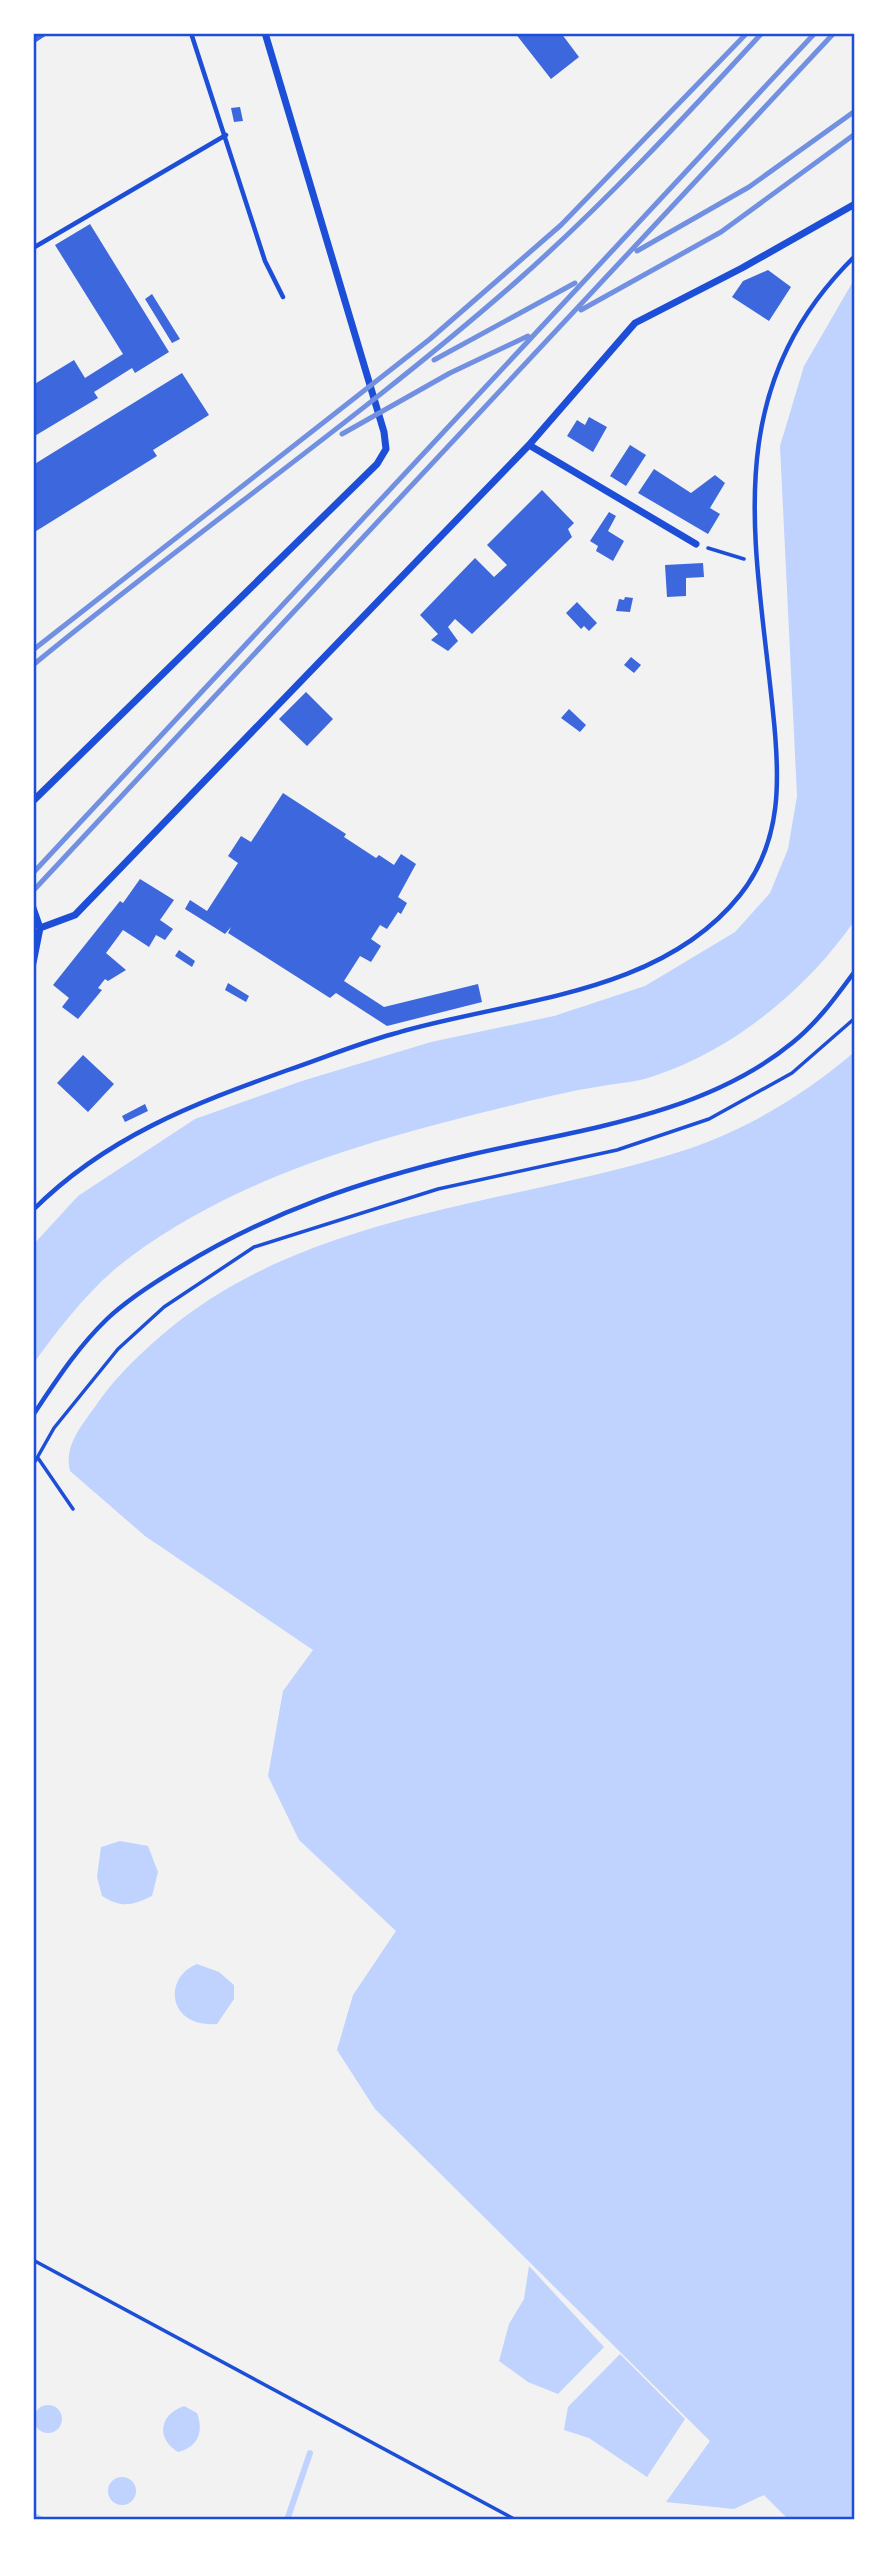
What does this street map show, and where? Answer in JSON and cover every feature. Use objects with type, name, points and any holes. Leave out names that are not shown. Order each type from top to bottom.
[{"type":"street","points":[[33,801],[377,464],[386,449],[384,432],[265,33]]},
{"type":"street","points":[[40,928],[75,915],[529,445],[635,323],[742,268],[855,204]]},
{"type":"street","points":[[529,445],[695,544]]},
{"type":"street","points":[[33,908],[40,928],[33,963]]},
{"type":"lane","points":[[191,33],[265,261],[283,297]]},
{"type":"lane","points":[[33,248],[226,135]]},
{"type":"lane","points":[[33,1209],[65,1177],[122,1139],[183,1110],[393,1034],[593,985],[672,954],[708,930],[742,893],[765,855],[775,814],[779,775],[756,563],[753,491],[756,445],[765,401],[788,347],[813,304],[855,256]]},
{"type":"lane","points":[[33,1415],[69,1360],[108,1318],[153,1283],[211,1248],[273,1216],[347,1187],[452,1159],[654,1113],[708,1092],[763,1064],[793,1043],[824,1012],[855,971]]},
{"type":"path","points":[[695,544],[756,563]]},
{"type":"path","points":[[33,1465],[54,1428],[118,1349],[164,1307],[254,1247],[438,1189],[617,1150],[709,1119],[793,1073],[855,1018]]},
{"type":"path","points":[[38,1458],[73,1509]]},
{"type":"path","points":[[33,2260],[516,2520]]},
{"type":"water","points":[[855,278],[855,920],[815,969],[767,1014],[713,1050],[684,1065],[642,1080],[532,1100],[409,1132],[310,1163],[216,1204],[172,1229],[102,1280],[77,1307],[33,1364],[33,1245],[78,1196],[195,1119],[302,1081],[431,1042],[554,1016],[645,986],[735,932],[770,893],[788,849],[797,796],[780,446],[804,366]]},
{"type":"water","points":[[852,1054],[855,1056],[855,2520],[789,2520],[764,2495],[734,2509],[666,2502],[710,2441],[375,2109],[337,2050],[353,1995],[396,1931],[299,1840],[268,1776],[283,1691],[313,1650],[145,1536],[70,1471],[69,1461],[72,1443],[77,1434],[106,1391],[123,1372],[169,1329],[225,1290],[286,1259],[349,1235],[614,1170],[703,1144],[748,1124],[792,1099]]},
{"type":"water","points":[[120,1841],[148,1846],[158,1872],[152,1896],[132,1904],[121,1904],[102,1896],[97,1877],[101,1847]]},
{"type":"water","points":[[197,1964],[219,1972],[234,1985],[234,1999],[217,2024],[201,2023],[188,2018],[176,2001],[178,1980]]},
{"type":"water","points":[[529,2266],[604,2347],[558,2394],[528,2382],[499,2361],[509,2324],[524,2299]]},
{"type":"water","points":[[620,2354],[685,2419],[647,2477],[589,2438],[564,2430],[568,2407]]},
{"type":"water","points":[[48,2405],[58,2409],[62,2419],[58,2429],[48,2433],[38,2429],[34,2419],[38,2409]]},
{"type":"water","points":[[184,2406],[197,2413],[200,2426],[195,2442],[178,2452],[166,2440],[163,2427],[170,2415]]},
{"type":"water","points":[[122,2477],[132,2481],[136,2491],[132,2501],[122,2505],[112,2501],[108,2491],[112,2481]]},
{"type":"building","points":[[33,33],[50,33],[33,44]]},
{"type":"building","points":[[515,33],[561,33],[579,57],[551,79]]},
{"type":"building","points":[[240,107],[243,121],[234,122],[231,108]]},
{"type":"building","points":[[90,224],[169,352],[135,373],[132,368],[94,392],[98,398],[33,437],[33,385],[74,360],[85,378],[123,354],[55,245]]},
{"type":"building","points":[[768,270],[791,287],[769,321],[732,297],[743,281]]},
{"type":"building","points":[[152,294],[180,339],[172,343],[145,299]]},
{"type":"building","points":[[182,373],[209,415],[153,450],[157,456],[33,533],[33,465]]},
{"type":"building","points":[[589,417],[607,427],[593,452],[567,436],[577,420],[585,425]]},
{"type":"building","points":[[630,445],[646,455],[626,486],[610,476]]},
{"type":"building","points":[[654,469],[691,493],[715,475],[725,483],[710,508],[720,514],[708,534],[638,493]]},
{"type":"building","points":[[542,490],[574,523],[568,529],[572,537],[472,634],[455,619],[448,627],[458,641],[448,651],[431,640],[438,634],[420,615],[475,558],[494,577],[507,565],[487,545]]},
{"type":"building","points":[[609,512],[616,516],[608,531],[624,541],[613,561],[596,551],[598,546],[590,541]]},
{"type":"building","points":[[703,563],[704,577],[686,578],[686,596],[667,597],[665,565]]},
{"type":"building","points":[[625,597],[633,598],[630,612],[616,611],[619,599],[624,600]]},
{"type":"building","points":[[577,602],[597,623],[589,631],[584,626],[581,629],[566,613]]},
{"type":"building","points":[[631,657],[641,665],[634,673],[624,665]]},
{"type":"building","points":[[306,692],[333,719],[307,746],[279,719]]},
{"type":"building","points":[[569,709],[586,725],[580,732],[561,718]]},
{"type":"building","points":[[283,793],[346,834],[344,837],[376,858],[379,855],[394,865],[401,854],[416,864],[398,897],[407,903],[401,914],[398,912],[387,929],[380,925],[371,939],[381,946],[371,962],[360,956],[344,981],[384,1007],[478,984],[482,1002],[387,1026],[336,993],[330,998],[228,933],[231,927],[225,934],[185,909],[190,900],[207,911],[238,863],[228,856],[241,836],[251,842]]},
{"type":"building","points":[[140,879],[174,900],[160,920],[173,929],[165,940],[156,935],[149,947],[123,930],[106,953],[126,970],[108,981],[105,979],[98,988],[102,990],[78,1019],[62,1007],[69,998],[53,985]]},
{"type":"building","points":[[179,950],[195,961],[192,967],[175,956]]},
{"type":"building","points":[[228,983],[249,996],[246,1002],[225,990]]},
{"type":"building","points":[[83,1055],[114,1084],[88,1112],[57,1083]]},
{"type":"building","points":[[145,1104],[148,1111],[125,1122],[122,1116]]},
{"type":"waterway","points":[[287,2520],[310,2453]]},
{"type":"waterway","points":[[33,2515],[42,2520]]},
{"type":"railway","points":[[33,650],[430,339],[561,225],[747,33]]},
{"type":"railway","points":[[33,665],[338,428],[517,281],[612,191],[762,33]]},
{"type":"railway","points":[[33,873],[815,33]]},
{"type":"railway","points":[[33,891],[834,33]]},
{"type":"railway","points":[[637,251],[749,187],[855,111]]},
{"type":"railway","points":[[581,310],[721,232],[855,134]]},
{"type":"railway","points":[[434,360],[575,283]]},
{"type":"railway","points":[[342,434],[450,373],[528,336]]}]
